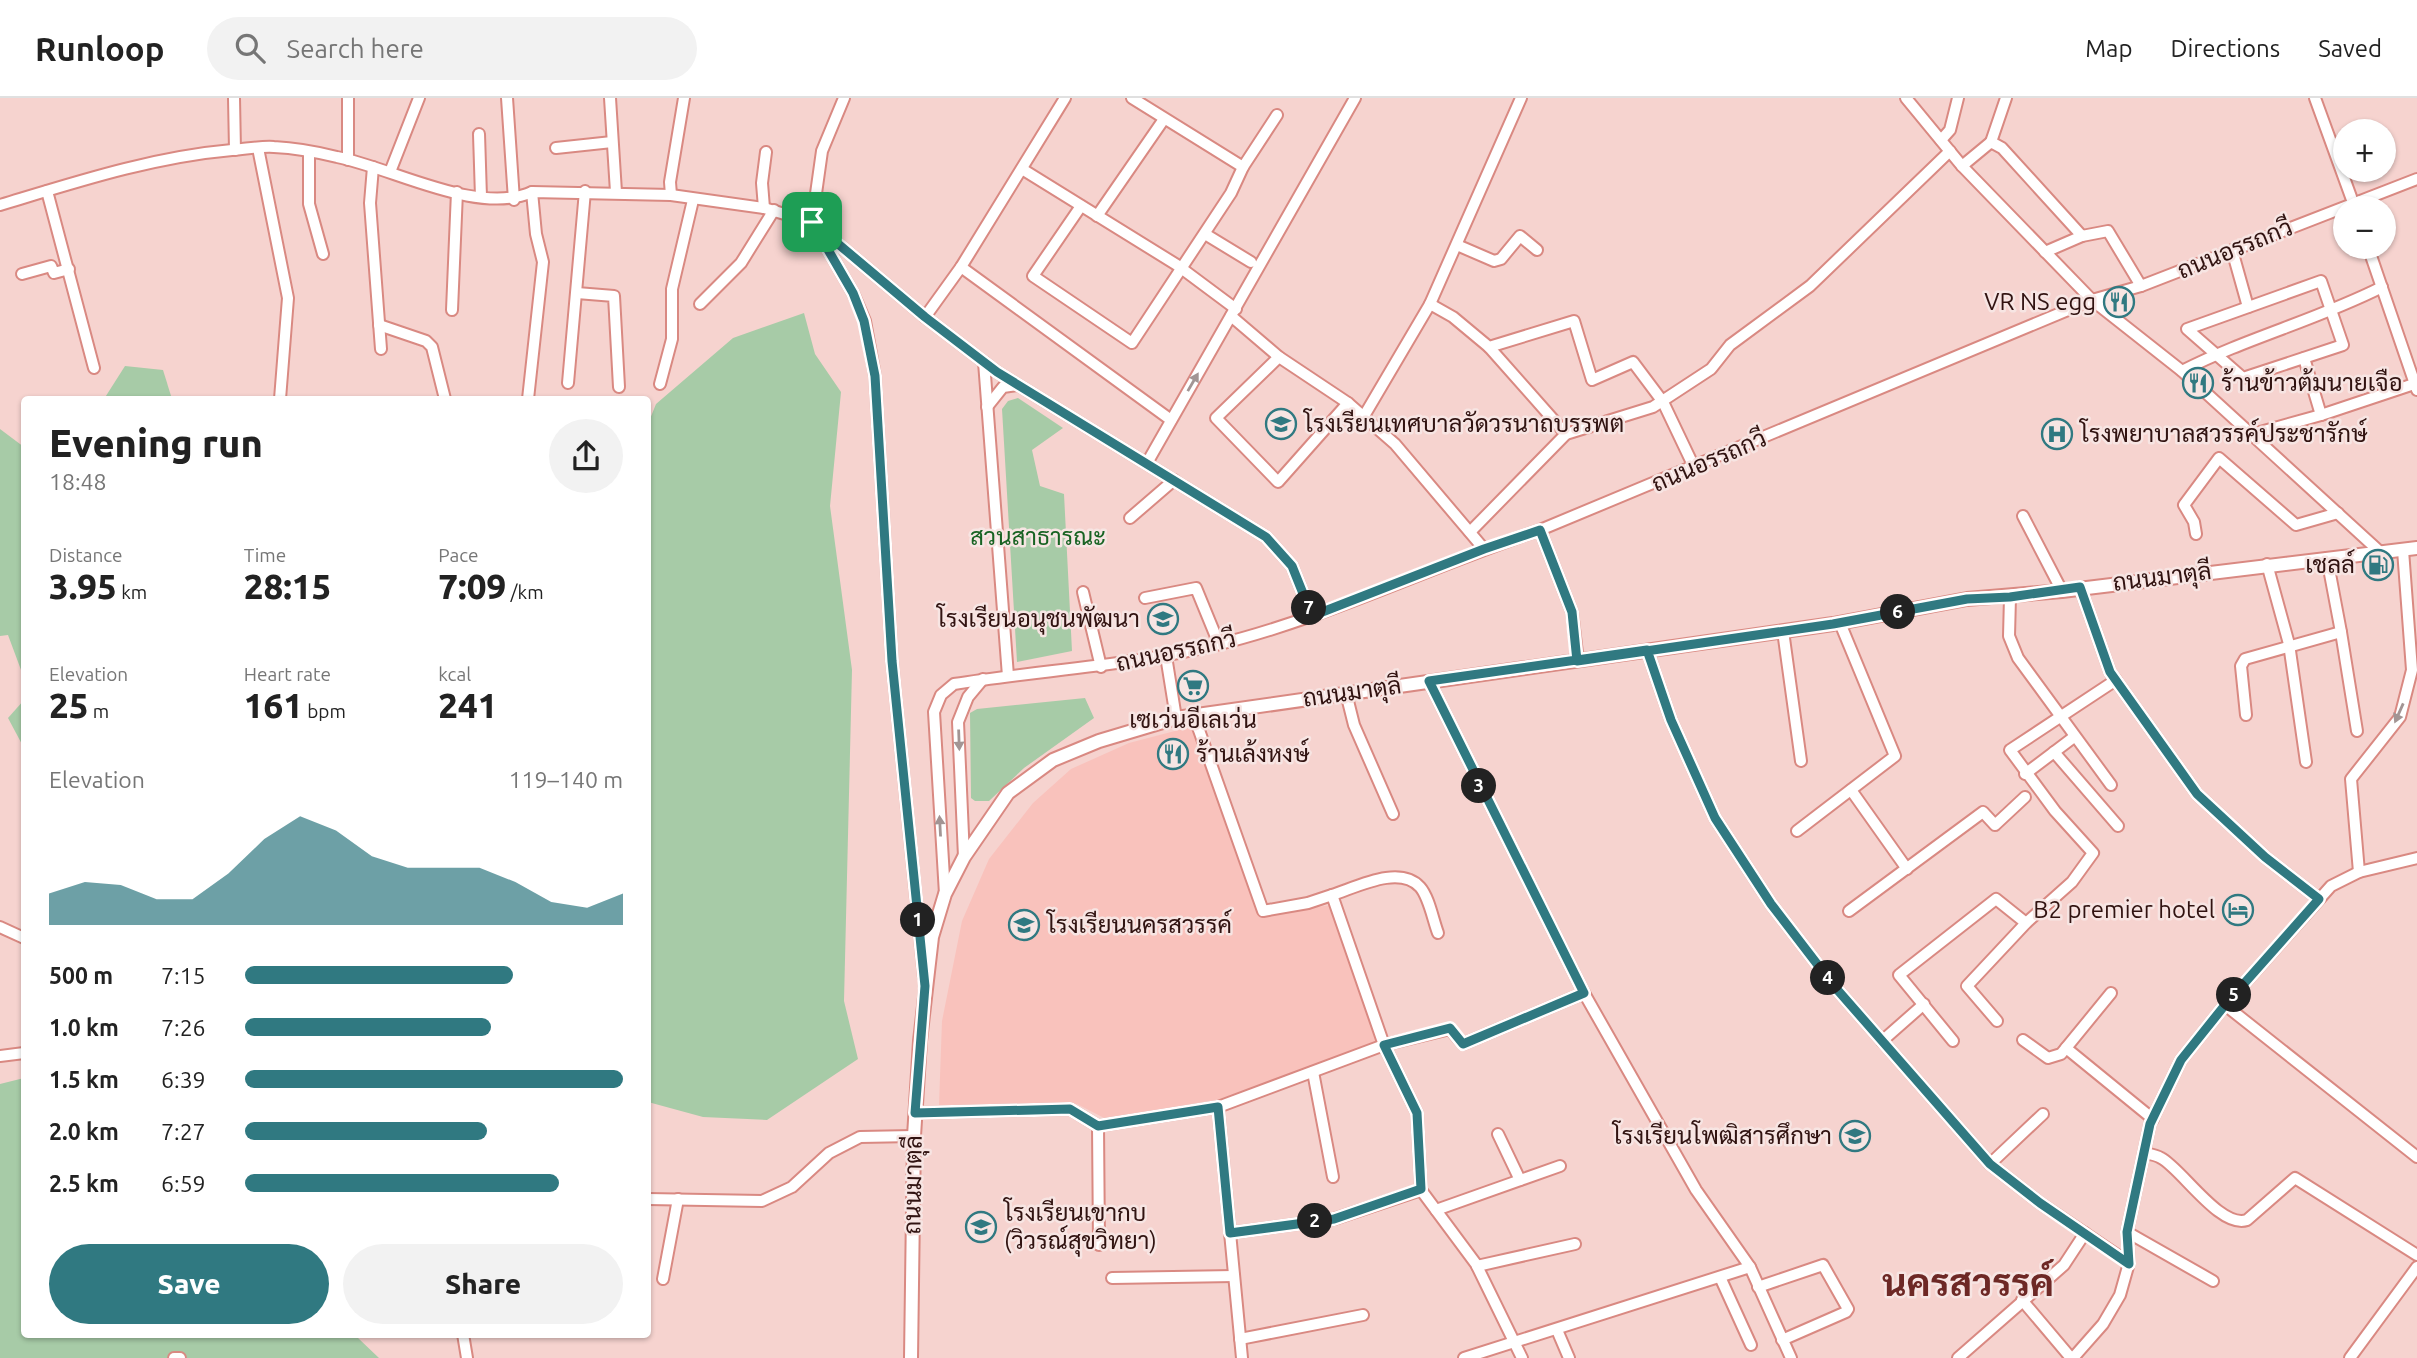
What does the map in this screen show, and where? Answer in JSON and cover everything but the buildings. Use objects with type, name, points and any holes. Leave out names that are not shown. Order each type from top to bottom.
[{"type":"main road","name":"ถนนมาตุลี","points":[[911,1358],[915,1113],[925,986],[932,937],[945,894],[964,857],[1008,793],[1053,760],[1100,741],[1176,718],[1840,623],[1967,599],[2010,597],[2417,548]]},
{"type":"street","points":[[234,98],[234,150]]},
{"type":"street","points":[[348,98],[348,160]]},
{"type":"street","points":[[390,173],[419,98]]},
{"type":"street","points":[[507,98],[514,200]]},
{"type":"street","points":[[610,98],[616,192]]},
{"type":"street","points":[[671,195],[684,98]]},
{"type":"street","points":[[844,98],[822,150],[812,222],[853,293],[864,321],[875,376],[892,661],[925,986]]},
{"type":"street","points":[[925,317],[961,267],[1065,98]]},
{"type":"street","points":[[1132,98],[1243,167]]},
{"type":"street","points":[[1147,463],[1355,98]]},
{"type":"street","points":[[1364,416],[1430,304],[1521,98]]},
{"type":"street","points":[[1906,98],[1962,166],[2092,300],[2182,371],[2379,551]]},
{"type":"street","points":[[1941,141],[1950,130],[1958,98]]},
{"type":"street","points":[[1962,166],[1991,142],[2006,98]]},
{"type":"street","points":[[2315,98],[2351,196]]},
{"type":"street","points":[[1081,206],[1033,276],[1132,343],[1205,234],[1243,167],[1277,115]]},
{"type":"street","points":[[1097,216],[1164,118]]},
{"type":"street","points":[[479,134],[481,197]]},
{"type":"street","points":[[556,148],[612,142]]},
{"type":"street","points":[[1991,142],[2002,148],[2082,236]]},
{"type":"street","points":[[0,205],[109,171],[199,153],[274,146],[348,160],[481,197],[514,200],[532,192],[585,191],[671,195],[769,209],[812,222],[925,317],[1017,385],[1266,537],[1292,566],[1312,616]]},
{"type":"street","points":[[258,148],[288,298],[280,396]]},
{"type":"street","points":[[1469,532],[1566,434],[1663,401],[1711,369],[1730,345],[1810,286],[1950,151]]},
{"type":"street","points":[[310,152],[309,204],[323,254]]},
{"type":"street","points":[[700,304],[741,263],[769,209],[762,183],[766,152]]},
{"type":"street","points":[[373,167],[370,203],[381,349]]},
{"type":"street","points":[[1022,169],[1181,268],[1234,312],[1279,356],[1364,416],[1395,444],[1484,549]]},
{"type":"street","name":"ถนนอรรถกวี","points":[[2376,196],[2417,179]]},
{"type":"street","points":[[47,191],[94,368]]},
{"type":"street","points":[[568,383],[585,191]]},
{"type":"street","points":[[452,310],[457,192]]},
{"type":"street","points":[[528,396],[543,262],[536,234],[532,192]]},
{"type":"street","points":[[660,384],[672,340],[672,289],[693,200]]},
{"type":"street","name":"ถนนอรรถกวี","points":[[945,894],[934,712],[947,688],[954,684],[1101,667],[1166,656],[1219,644],[1312,616],[1540,530],[2092,300],[2141,286],[2333,213]]},
{"type":"street","points":[[2045,253],[2082,236],[2108,230],[2141,286]]},
{"type":"street","points":[[1205,234],[1251,262]]},
{"type":"street","points":[[1457,245],[1494,261],[1501,259],[1520,236],[1537,250]]},
{"type":"street","points":[[2232,250],[2248,307]]},
{"type":"street","points":[[2253,434],[2416,385],[2372,259]]},
{"type":"street","points":[[22,274],[51,266],[54,272],[69,269]]},
{"type":"street","points":[[961,267],[1171,421]]},
{"type":"street","points":[[853,293],[851,276],[858,268],[868,269]]},
{"type":"street","points":[[2321,281],[2333,312],[2343,345],[2243,378],[2187,329],[2321,281]]},
{"type":"street","points":[[2182,371],[2214,355],[2333,312],[2382,287]]},
{"type":"street","points":[[576,293],[614,296],[620,387]]},
{"type":"street","points":[[1430,304],[1453,317],[1489,347],[1566,434]]},
{"type":"street","points":[[1489,347],[1574,321],[1592,380],[1633,362],[1663,401],[1694,467]]},
{"type":"street","points":[[379,325],[426,341],[432,347],[443,396]]},
{"type":"street","points":[[1279,356],[1216,418],[1278,482],[1348,403]]},
{"type":"street","points":[[2304,358],[2321,415]]},
{"type":"street","points":[[984,362],[1008,676]]},
{"type":"street","points":[[987,407],[1003,387],[1017,385]]},
{"type":"street","points":[[2196,534],[2194,522],[2184,505],[2220,458],[2296,525],[2338,513]]},
{"type":"street","points":[[1130,519],[1174,480]]},
{"type":"street","points":[[2023,516],[2062,591]]},
{"type":"street","points":[[1540,530],[1572,612],[1577,661]]},
{"type":"street","points":[[2359,872],[2351,779],[2400,717],[2412,670],[2403,550]]},
{"type":"street","points":[[2327,558],[2357,731]]},
{"type":"street","points":[[2267,564],[2289,645],[2306,762]]},
{"type":"street","points":[[2080,587],[2110,672],[2197,794],[2265,857],[2319,899]]},
{"type":"street","points":[[1144,598],[1196,588],[1219,644]]},
{"type":"street","points":[[1083,592],[1101,667]]},
{"type":"street","points":[[2010,597],[2009,636],[2018,658],[2059,718],[2111,785]]},
{"type":"street","points":[[1797,831],[1894,758],[1896,751],[1840,623]]},
{"type":"street","points":[[1783,631],[1801,761]]},
{"type":"street","points":[[2246,715],[2242,662],[2289,645],[2341,632]]},
{"type":"street","points":[[1647,650],[1671,720],[1715,818],[1771,904],[1882,1041],[1990,1164],[2040,1203],[2129,1264]]},
{"type":"street","points":[[1166,656],[1176,718]]},
{"type":"street","points":[[964,857],[958,722],[968,697],[983,679]]},
{"type":"street","points":[[1997,1021],[1967,986],[2026,923],[2072,882],[2093,853],[2025,774],[2010,750],[2116,680]]},
{"type":"street","points":[[1429,681],[1584,993],[1696,1190],[1750,1266],[1791,1358]]},
{"type":"street","points":[[1346,693],[1354,725],[1393,814]]},
{"type":"street","points":[[1194,716],[1263,911],[1308,904],[1389,878],[1408,880],[1420,888],[1438,933]]},
{"type":"street","points":[[2025,774],[2074,737]]},
{"type":"street","points":[[2054,752],[2118,826]]},
{"type":"street","points":[[1851,790],[1907,869]]},
{"type":"street","points":[[1849,911],[1983,812],[1995,825],[2025,797]]},
{"type":"street","points":[[2022,1300],[2072,1358],[2103,1324],[2120,1295],[2129,1264],[2127,1232],[2153,1119],[2181,1060],[2225,1005],[2331,886],[2359,872],[2417,858]]},
{"type":"street","points":[[1332,895],[1384,1045],[1417,1113],[1421,1189],[1477,1266],[1522,1358]]},
{"type":"street","points":[[1953,1041],[1899,975],[1941,939],[1996,899],[2026,923]]},
{"type":"street","points":[[0,927],[21,937]]},
{"type":"street","points":[[915,1113],[1070,1109],[1098,1126],[1218,1107],[1384,1045],[1450,1028],[1463,1044],[1584,993]]},
{"type":"street","points":[[2023,1040],[2048,1058],[2062,1054],[2111,993]]},
{"type":"street","points":[[1882,1041],[1924,1004]]},
{"type":"street","points":[[2225,1005],[2417,1157]]},
{"type":"street","points":[[2066,1048],[2153,1119]]},
{"type":"street","points":[[0,1056],[21,1053]]},
{"type":"street","points":[[1312,1072],[1333,1177]]},
{"type":"street","points":[[1218,1107],[1242,1358]]},
{"type":"street","points":[[1990,1164],[2043,1114]]},
{"type":"street","points":[[1098,1126],[1099,1245]]},
{"type":"street","points":[[1498,1134],[1520,1180]]},
{"type":"street","points":[[651,1199],[762,1201],[792,1187],[829,1153],[860,1137],[914,1136]]},
{"type":"street","points":[[2145,1153],[2164,1160],[2205,1202],[2239,1221],[2247,1220],[2295,1178],[2417,1255]]},
{"type":"street","points":[[1436,1210],[1560,1166]]},
{"type":"street","points":[[1230,1233],[1334,1219],[1421,1189]]},
{"type":"street","points":[[663,1279],[678,1199]]},
{"type":"street","points":[[2127,1232],[2213,1281]]},
{"type":"street","points":[[1958,1358],[2064,1265],[2085,1233]]},
{"type":"street","points":[[1477,1266],[1575,1244]]},
{"type":"street","points":[[1464,1358],[1557,1331],[1750,1266]]},
{"type":"street","points":[[1758,1287],[1825,1266],[1848,1309],[1782,1340]]},
{"type":"street","points":[[2350,1358],[2417,1267]]},
{"type":"street","points":[[1112,1278],[1234,1276]]},
{"type":"street","points":[[1720,1277],[1751,1345]]},
{"type":"street","points":[[1240,1339],[1363,1315]]},
{"type":"street","points":[[1557,1331],[1569,1358]]},
{"type":"street","points":[[464,1338],[467,1358]]},
{"type":"street","points":[[174,1358],[180,1358]]},
{"type":"shaded area","points":[[1194,726],[1262,914],[1332,905],[1381,1044],[1220,1099],[1106,1119],[1077,1104],[939,1105],[942,1021],[962,921],[989,859],[1033,803],[1071,769],[1129,743]]},
{"type":"green space","points":[[804,313],[815,354],[841,392],[830,506],[852,670],[844,1001],[858,1059],[767,1120],[703,1117],[651,1103],[651,416],[656,404],[733,338]]},
{"type":"green space","points":[[125,366],[163,370],[171,396],[106,396]]},
{"type":"green space","name":"สวนสาธารณะ","points":[[1018,398],[1063,428],[1032,450],[1040,486],[1064,494],[1072,651],[1017,662],[1002,409],[1008,401]]},
{"type":"green space","points":[[0,429],[21,445],[21,670],[8,635],[0,636]]},
{"type":"green space","points":[[1085,698],[1094,718],[1024,768],[989,801],[975,801],[971,798],[970,713],[977,709]]},
{"type":"green space","points":[[21,703],[21,742],[8,718]]},
{"type":"green space","points":[[21,1079],[21,1338],[358,1338],[379,1358],[0,1358],[0,1084]]},
{"type":"place","name":"VR NS egg","points":[[2119,302]]},
{"type":"place","name":"ร้านข้าวต้มนายเจือ","points":[[2198,383]]},
{"type":"place","name":"โรงเรียนเทศบาลวัดวรนาถบรรพต","points":[[1281,424]]},
{"type":"place","name":"โรงพยาบาลสวรรค์ประชารักษ์","points":[[2057,434]]},
{"type":"place","name":"เชลล์","points":[[2378,565]]},
{"type":"place","name":"โรงเรียนอนุชนพัฒนา","points":[[1163,619]]},
{"type":"place","name":"เซเว่นอีเลเว่น","points":[[1193,686]]},
{"type":"place","name":"ร้านเล้งหงษ์","points":[[1173,754]]},
{"type":"place","name":"B2 premier hotel","points":[[2238,910]]},
{"type":"place","name":"โรงเรียนนครสวรรค์","points":[[1024,925]]},
{"type":"place","name":"โรงเรียนโพฒิสารศึกษา","points":[[1855,1136]]},
{"type":"place","name":"โรงเรียนเขากบ (วิวรณ์สุขวิทยา)","points":[[981,1227]]},
{"type":"district","name":"นครสวรรค์","points":[[1968,1283]]},
{"type":"route","points":[[812,222],[853,293],[864,321],[875,376],[892,661],[925,986],[915,1113],[1070,1109],[1098,1126],[1218,1107],[1230,1233],[1334,1219],[1421,1189],[1417,1113],[1384,1045],[1450,1028],[1463,1044],[1584,993],[1429,681],[1577,661],[1647,650],[1671,720],[1698,786],[1715,818],[1771,904],[1834,986],[1990,1164],[2040,1203],[2129,1264],[2127,1232],[2140,1183],[2150,1124],[2181,1060],[2225,1005],[2319,899],[2265,857],[2197,794],[2110,672],[2080,587],[2010,597],[1967,599],[1833,624],[1647,650],[1577,661],[1572,612],[1540,530],[1312,616],[1292,566],[1266,537],[997,372],[925,317],[812,222]]}]
